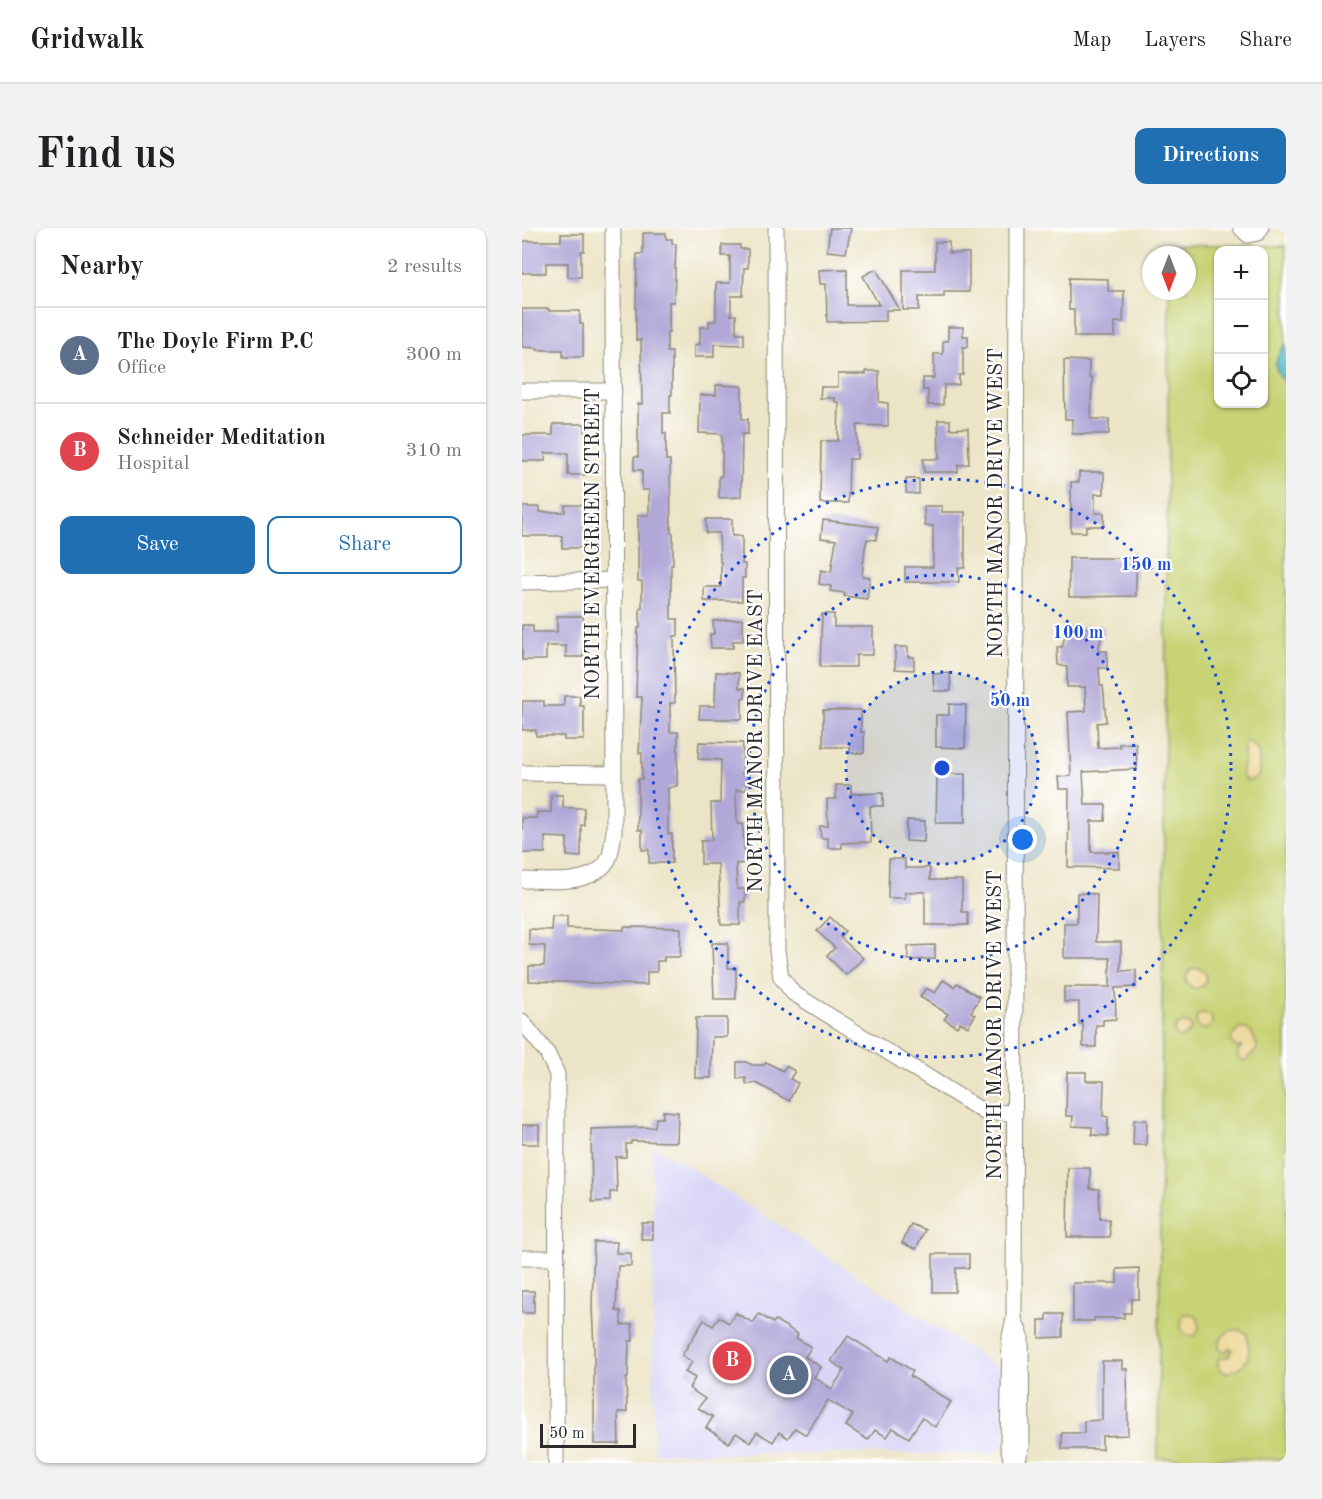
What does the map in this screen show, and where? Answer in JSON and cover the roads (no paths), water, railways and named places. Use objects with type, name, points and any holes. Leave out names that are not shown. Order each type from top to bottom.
[{"type":"street","name":"NORTH EVERGREEN STREET","points":[[522,880],[585,878],[601,868],[609,859],[614,832],[613,228]]},
{"type":"street","name":"NORTH MANOR DRIVE EAST","points":[[776,228],[777,951],[781,977],[793,993],[984,1112],[1015,1113]]},
{"type":"street","name":"NORTH MANOR DRIVE WEST","points":[[1017,228],[1014,1319],[1010,1336],[1022,1446],[1017,1463]]},
{"type":"street","points":[[1240,228],[1248,235],[1258,233],[1261,228]]},
{"type":"street","points":[[522,391],[614,391]]},
{"type":"street","points":[[522,582],[614,580]]},
{"type":"street","points":[[522,773],[613,774]]},
{"type":"street","points":[[525,1028],[553,1063],[557,1074],[555,1463]]},
{"type":"street","points":[[522,1258],[557,1258]]},
{"type":"street","name":"NORTH MANOR DRIVE WEST","points":[[1012,1463],[1008,1446],[1015,1398]]},
{"type":"water","points":[[1286,344],[1286,383],[1278,373],[1276,364]]},
{"type":"place","name":"Schneider Meditation","points":[[732,1361]]},
{"type":"place","name":"The Doyle Firm P.C","points":[[789,1375]]}]
